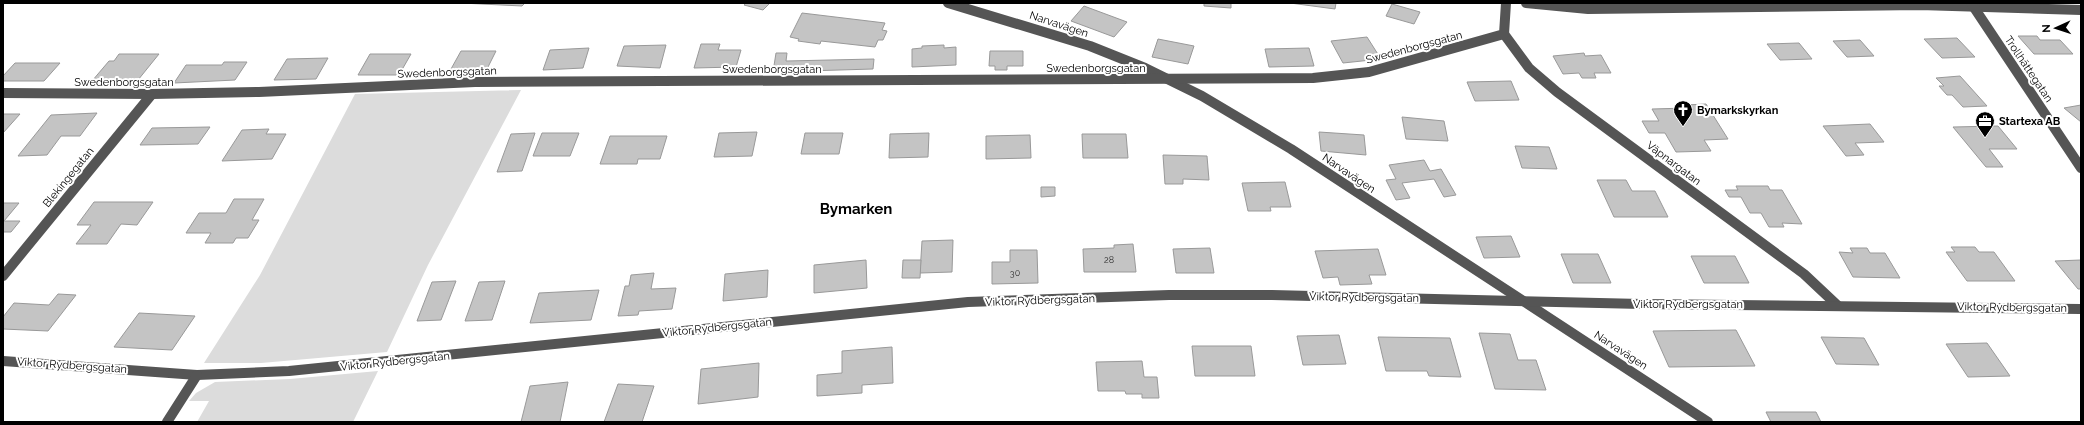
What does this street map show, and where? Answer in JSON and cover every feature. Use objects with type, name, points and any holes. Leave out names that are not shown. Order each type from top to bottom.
[{"type":"street","name":"Narvavägen","points":[[948,3],[1098,49],[1171,80],[1257,128],[1524,300],[1708,422]]},
{"type":"street","points":[[1504,34],[1506,3]]},
{"type":"street","points":[[1526,3],[1581,9],[1621,10],[1972,4],[2081,10]]},
{"type":"street","name":"Trollhättegatan","points":[[1972,4],[2081,168]]},
{"type":"street","name":"Swedenborgsgatan","points":[[3,93],[152,94],[259,92],[475,82],[1171,80],[1313,78],[1343,76],[1369,72],[1409,62],[1504,34]]},
{"type":"street","name":"Väpnargatan","points":[[1504,34],[1529,68],[1557,92],[1804,274],[1837,304]]},
{"type":"street","name":"Blekingegatan","points":[[3,276],[152,94]]},
{"type":"street","name":"Viktor Rydbergsgatan","points":[[3,360],[196,375],[289,371],[393,362],[778,320],[968,302],[1169,296],[1272,294],[1642,304],[1837,304],[2081,308]]},
{"type":"street","points":[[167,422],[196,375]]},
{"type":"shaded area","points":[[521,90],[428,265],[387,352],[261,363],[204,363],[260,275],[355,94]]},
{"type":"shaded area","points":[[378,371],[353,422],[197,422],[209,401],[189,401],[196,393],[215,382],[290,379]]},
{"type":"building","points":[[461,3],[525,3],[522,6]]},
{"type":"building","points":[[746,3],[770,3],[763,10],[744,5]]},
{"type":"building","points":[[1204,3],[1231,3],[1231,8],[1204,6]]},
{"type":"building","points":[[1290,3],[1336,3],[1335,9]]},
{"type":"building","points":[[1392,4],[1420,12],[1414,24],[1386,16]]},
{"type":"building","points":[[1084,6],[1127,22],[1114,37],[1071,21]]},
{"type":"building","points":[[802,13],[885,23],[882,30],[887,31],[883,40],[878,40],[875,47],[821,41],[820,44],[798,41],[799,39],[790,37]]},
{"type":"building","points":[[2018,36],[2037,36],[2040,40],[2060,40],[2073,54],[2034,54]]},
{"type":"building","points":[[1367,37],[1381,59],[1343,63],[1331,41]]},
{"type":"building","points":[[1957,38],[1975,57],[1942,58],[1924,39]]},
{"type":"building","points":[[1158,39],[1194,46],[1188,64],[1152,57]]},
{"type":"building","points":[[1860,40],[1874,56],[1847,57],[1833,41]]},
{"type":"building","points":[[1799,43],[1812,59],[1780,60],[1767,44]]},
{"type":"building","points":[[701,44],[720,44],[718,50],[741,50],[736,67],[694,68]]},
{"type":"building","points":[[666,45],[660,68],[617,66],[624,46]]},
{"type":"building","points":[[944,45],[944,48],[956,47],[956,65],[912,67],[912,49],[922,48],[922,46]]},
{"type":"building","points":[[589,48],[583,68],[543,70],[550,50]]},
{"type":"building","points":[[1309,48],[1314,66],[1269,67],[1265,49]]},
{"type":"building","points":[[461,51],[496,51],[487,69],[451,69]]},
{"type":"building","points":[[990,51],[1023,51],[1023,66],[1007,66],[1007,70],[995,70],[995,66],[989,66]]},
{"type":"building","points":[[776,53],[787,53],[786,61],[874,59],[873,69],[773,72]]},
{"type":"building","points":[[1584,53],[1585,56],[1601,55],[1611,73],[1594,73],[1596,78],[1582,78],[1579,73],[1563,74],[1553,56]]},
{"type":"building","points":[[119,54],[159,54],[138,80],[92,81],[109,61],[114,61]]},
{"type":"building","points":[[370,54],[411,54],[399,75],[358,75]]},
{"type":"building","points":[[328,58],[316,79],[274,80],[287,59]]},
{"type":"building","points":[[224,62],[247,62],[235,80],[174,83],[186,65],[222,65]]},
{"type":"building","points":[[15,63],[60,63],[44,81],[3,81],[3,76]]},
{"type":"building","points":[[1960,76],[1987,106],[1963,107],[1952,95],[1947,95],[1939,86],[1944,86],[1936,78]]},
{"type":"building","points":[[1511,81],[1519,100],[1475,101],[1467,82]]},
{"type":"building","name":"Bymarkskyrkan","points":[[1706,104],[1728,139],[1704,140],[1711,151],[1676,152],[1665,133],[1649,133],[1642,121],[1659,121],[1652,109],[1687,108],[1685,105]]},
{"type":"building","points":[[2081,105],[2081,122],[2064,108]]},
{"type":"building","points":[[97,113],[80,136],[61,136],[47,155],[18,156],[51,115]]},
{"type":"building","points":[[3,114],[20,114],[3,133]]},
{"type":"building","points":[[1402,117],[1444,121],[1448,141],[1406,139]]},
{"type":"building","points":[[1870,124],[1884,142],[1855,143],[1864,155],[1846,156],[1823,126]]},
{"type":"building","name":"Startexa AB","points":[[1998,126],[2017,149],[1989,149],[2003,167],[1986,167],[1953,127]]},
{"type":"building","points":[[210,127],[198,144],[140,145],[152,128]]},
{"type":"building","points":[[269,129],[266,134],[286,134],[272,159],[222,161],[242,130]]},
{"type":"building","points":[[757,132],[752,156],[714,157],[719,133]]},
{"type":"building","points":[[1319,132],[1364,135],[1366,155],[1321,151]]},
{"type":"building","points":[[535,133],[522,171],[497,172],[511,134]]},
{"type":"building","points":[[542,133],[579,133],[570,156],[533,156]]},
{"type":"building","points":[[805,133],[843,133],[839,154],[801,154]]},
{"type":"building","points":[[929,133],[928,157],[889,158],[890,134]]},
{"type":"building","points":[[1082,134],[1126,134],[1128,158],[1083,158]]},
{"type":"building","points":[[1030,135],[1031,158],[986,159],[986,136]]},
{"type":"building","points":[[610,136],[667,136],[660,159],[638,159],[637,164],[600,164]]},
{"type":"building","points":[[1515,146],[1549,147],[1557,169],[1522,168]]},
{"type":"building","points":[[1163,155],[1207,156],[1209,180],[1183,179],[1183,184],[1165,184]]},
{"type":"building","points":[[1424,160],[1430,171],[1441,169],[1456,195],[1444,197],[1434,179],[1402,183],[1410,198],[1396,200],[1386,180],[1396,179],[1389,165]]},
{"type":"building","points":[[1597,180],[1626,180],[1632,191],[1655,191],[1668,217],[1614,217]]},
{"type":"building","points":[[1285,182],[1291,207],[1270,207],[1271,211],[1248,211],[1242,183]]},
{"type":"building","points":[[1736,186],[1768,186],[1770,190],[1782,190],[1802,224],[1782,223],[1784,227],[1769,227],[1761,213],[1750,213],[1741,197],[1729,197],[1725,190],[1738,190]]},
{"type":"building","points":[[1041,187],[1055,187],[1055,196],[1041,197]]},
{"type":"building","points":[[234,199],[264,199],[252,220],[259,220],[248,238],[236,238],[233,243],[205,243],[211,233],[186,233],[199,213],[226,213]]},
{"type":"building","points":[[94,202],[153,202],[137,225],[121,224],[107,244],[76,244],[91,225],[77,225]]},
{"type":"building","points":[[3,203],[19,203],[4,221],[20,221],[11,232],[3,232]]},
{"type":"building","points":[[1511,236],[1520,257],[1484,258],[1476,237]]},
{"type":"building","points":[[953,240],[952,272],[920,273],[922,241]]},
{"type":"building","points":[[1133,244],[1136,272],[1084,272],[1083,249],[1114,248],[1114,245]]},
{"type":"building","points":[[1951,247],[1975,247],[1979,252],[1994,252],[2015,281],[1967,281],[1946,252],[1955,252]]},
{"type":"building","points":[[1210,248],[1214,273],[1176,273],[1173,249]]},
{"type":"building","points":[[1850,248],[1867,248],[1870,253],[1885,253],[1900,278],[1853,277],[1839,252],[1853,253]]},
{"type":"building","points":[[1378,249],[1386,275],[1369,275],[1372,284],[1340,285],[1338,277],[1323,278],[1315,251]]},
{"type":"building","points":[[1010,250],[1037,250],[1038,283],[992,284],[992,262],[1010,262]]},
{"type":"building","points":[[1561,254],[1598,254],[1611,283],[1573,283]]},
{"type":"building","points":[[1691,256],[1735,256],[1749,283],[1704,283]]},
{"type":"building","points":[[866,260],[867,288],[814,293],[814,265]]},
{"type":"building","points":[[903,260],[921,260],[920,278],[902,278]]},
{"type":"building","points":[[2081,260],[2081,289],[2078,289],[2055,261]]},
{"type":"building","points":[[768,270],[767,297],[723,301],[725,274]]},
{"type":"building","points":[[654,273],[651,289],[676,288],[672,309],[639,311],[638,315],[618,316],[625,286],[629,286],[631,275]]},
{"type":"building","points":[[456,281],[441,320],[417,321],[432,282]]},
{"type":"building","points":[[505,281],[492,320],[465,321],[479,282]]},
{"type":"building","points":[[599,290],[591,320],[530,323],[539,293]]},
{"type":"building","points":[[58,294],[76,295],[48,331],[3,329],[3,317],[14,303],[49,305]]},
{"type":"building","points":[[139,313],[195,316],[172,350],[114,347]]},
{"type":"building","points":[[1736,330],[1755,366],[1669,367],[1653,331]]},
{"type":"building","points":[[1479,333],[1510,334],[1518,360],[1536,360],[1546,390],[1495,389]]},
{"type":"building","points":[[1339,335],[1346,364],[1303,365],[1297,336]]},
{"type":"building","points":[[1378,337],[1450,338],[1461,377],[1429,376],[1427,371],[1386,371]]},
{"type":"building","points":[[1821,337],[1864,338],[1879,365],[1836,364]]},
{"type":"building","points":[[1987,343],[2010,376],[1968,377],[1946,344]]},
{"type":"building","points":[[1192,346],[1251,346],[1255,376],[1195,376]]},
{"type":"building","points":[[892,347],[893,383],[862,385],[862,393],[817,396],[817,375],[842,373],[842,351]]},
{"type":"building","points":[[1142,361],[1144,377],[1157,377],[1159,398],[1142,398],[1142,394],[1126,394],[1125,391],[1098,391],[1096,362]]},
{"type":"building","points":[[759,363],[758,397],[698,404],[701,369]]},
{"type":"building","points":[[568,382],[560,422],[521,422],[530,386]]},
{"type":"building","points":[[618,384],[654,386],[642,422],[604,422]]},
{"type":"building","points":[[1766,412],[1816,412],[1821,422],[1771,422]]},
{"type":"place","name":"Bymarkskyrkan","points":[[1683,127]]},
{"type":"place","name":"Startexa AB","points":[[1985,138]]},
{"type":"district","name":"Bymarken","points":[[856,209]]}]
